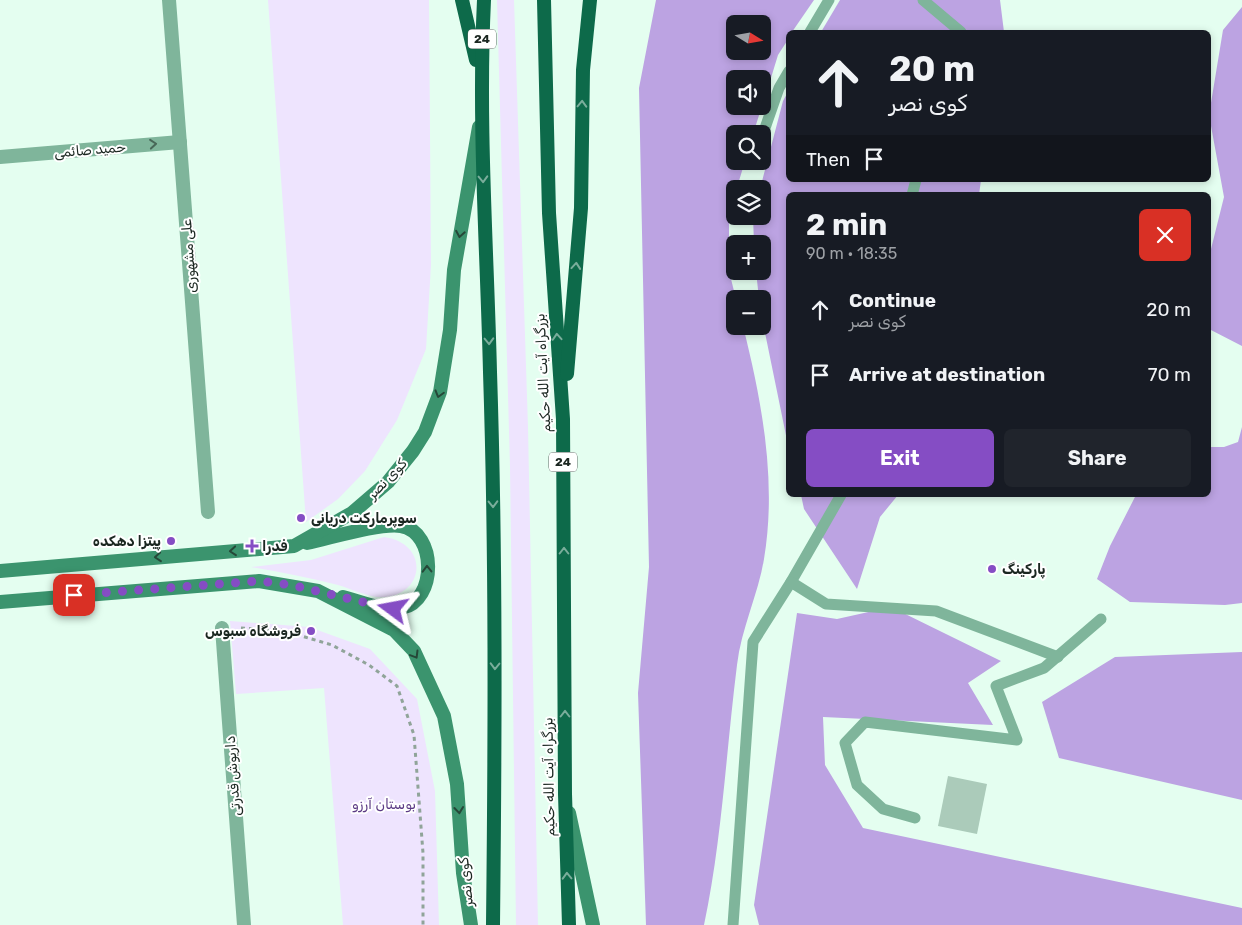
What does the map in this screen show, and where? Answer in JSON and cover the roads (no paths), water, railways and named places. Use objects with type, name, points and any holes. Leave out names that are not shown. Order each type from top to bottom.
[{"type":"highway","points":[[462,0],[480,78]]},
{"type":"highway","name":"24","points":[[484,0],[480,78],[496,629],[493,925]]},
{"type":"highway","name":"بزرگراه آیت الله حکیم","points":[[544,0],[549,213],[563,419],[565,794],[569,925]]},
{"type":"highway","points":[[563,419],[581,208],[583,70],[590,0]]},
{"type":"main road","name":"کوی نصر","points":[[0,571],[294,546],[352,513],[388,482],[413,451],[432,415],[445,368],[454,270],[481,117]]},
{"type":"main road","points":[[294,546],[385,527],[402,526],[418,535],[427,549],[427,578],[422,593],[413,603],[404,608],[393,609],[318,591]]},
{"type":"main road","name":"کوی نصر","points":[[0,602],[259,581],[318,591],[394,630],[414,651],[444,716],[452,752],[460,817],[463,873],[471,925]]},
{"type":"main road","points":[[565,794],[593,925]]},
{"type":"street","name":"علی مشهوری","points":[[169,0],[208,512]]},
{"type":"street","name":"حمید صائمی","points":[[0,157],[180,142]]},
{"type":"street","name":"داریوش قدرتی","points":[[222,628],[244,925]]},
{"type":"lane","points":[[811,30],[829,0]]},
{"type":"lane","points":[[923,0],[959,30]]},
{"type":"lane","points":[[766,125],[779,88],[786,76]]},
{"type":"lane","points":[[733,925],[753,642],[791,582],[840,497]]},
{"type":"lane","points":[[791,582],[826,604],[936,611],[1058,657]]},
{"type":"lane","points":[[915,818],[883,809],[857,785],[845,743],[865,722],[1017,740],[996,686],[1044,668],[1101,619]]},
{"type":"place","name":"سوپرمارکت دریانی","points":[[301,518]]},
{"type":"place","name":"پیتزا دهکده","points":[[171,541]]},
{"type":"place","name":"فدرا","points":[[252,546]]},
{"type":"place","name":"پارکینگ","points":[[992,569]]},
{"type":"place","name":"فروشگاه سبوس","points":[[311,631]]},
{"type":"park label","name":"بوستان آرزو","points":[[384,804]]}]
